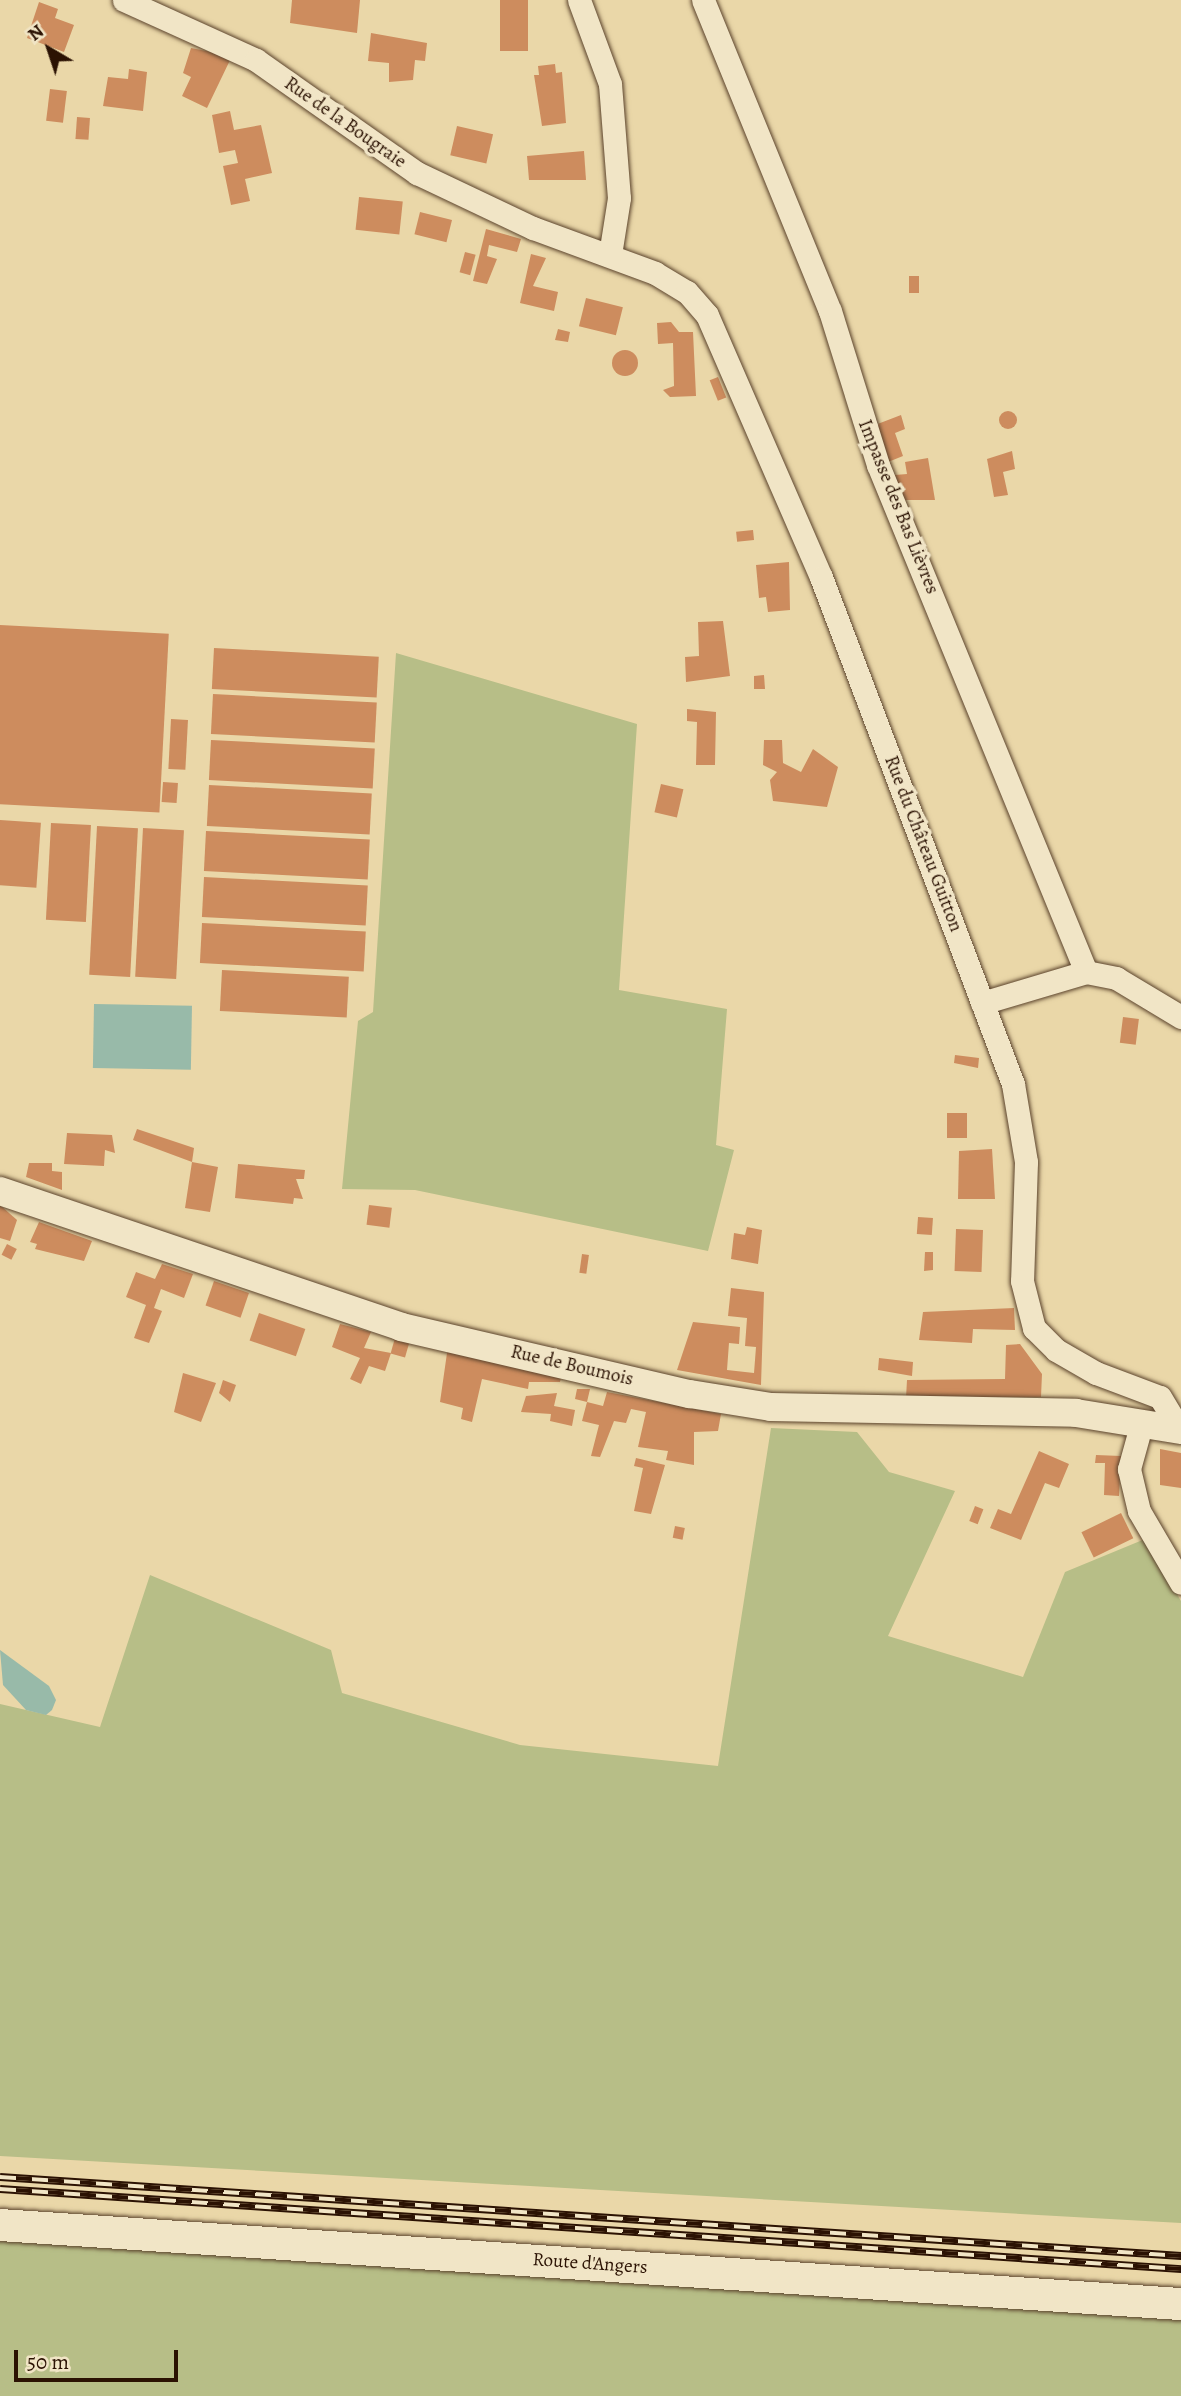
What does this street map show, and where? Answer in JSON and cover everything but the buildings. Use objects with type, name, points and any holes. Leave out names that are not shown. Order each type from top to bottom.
[{"type":"main road","name":"Route d'Angers","points":[[0,2225],[1181,2304]]},
{"type":"street","name":"Rue de la Bougraie","points":[[124,0],[256,60],[417,173],[533,228],[610,255]]},
{"type":"street","points":[[579,0],[610,84],[619,198],[610,255]]},
{"type":"street","name":"Impasse des Bas Lièvres","points":[[703,0],[830,311],[878,465],[1086,971]]},
{"type":"street","name":"Rue du Château Guitton","points":[[610,255],[687,292],[712,326],[821,578],[1023,1117],[1022,1281],[1034,1328],[1056,1350],[1096,1373],[1160,1397],[1167,1427]]},
{"type":"street","points":[[982,1003],[1086,971],[1115,978],[1181,1017]]},
{"type":"street","name":"Rue de Boumois","points":[[0,1191],[401,1327],[690,1394],[771,1407],[1076,1413],[1167,1427]]},
{"type":"street","points":[[1167,1427],[1129,1469],[1139,1511],[1181,1583]]},
{"type":"green space","points":[[396,653],[637,724],[619,990],[727,1009],[716,1145],[734,1150],[708,1251],[415,1190],[342,1189],[358,1021],[373,1012]]},
{"type":"green space","points":[[771,1428],[857,1432],[889,1472],[955,1491],[888,1636],[1023,1677],[1065,1572],[1145,1539],[1181,1601],[1181,2223],[0,2156],[0,1704],[100,1727],[150,1575],[331,1650],[342,1693],[520,1745],[718,1766]]},
{"type":"green space","points":[[0,2241],[1181,2318],[1181,2396],[0,2396]]},
{"type":"shaded area","points":[[94,1004],[192,1006],[191,1070],[93,1068]]},
{"type":"shaded area","points":[[0,1650],[49,1686],[56,1700],[52,1710],[46,1715],[26,1710],[3,1685]]},
{"type":"railway","points":[[0,2177],[1181,2256]]},
{"type":"railway","points":[[0,2189],[1181,2269]]}]
